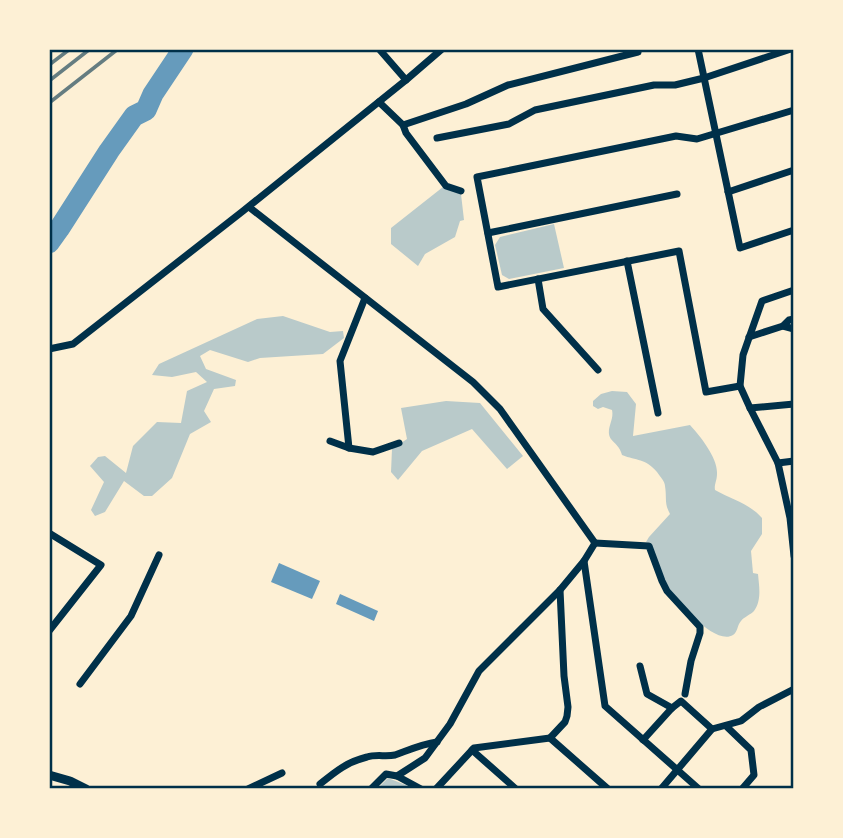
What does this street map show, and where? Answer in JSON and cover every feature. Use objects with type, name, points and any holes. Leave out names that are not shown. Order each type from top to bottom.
[{"type":"street","points":[[379,49],[406,80]]},
{"type":"street","points":[[49,349],[73,344],[249,206],[442,49]]},
{"type":"street","points":[[698,49],[740,248],[794,230]]},
{"type":"street","points":[[437,138],[509,124],[535,110],[654,85],[675,85],[704,78],[791,49]]},
{"type":"street","points":[[403,125],[466,104],[508,85],[638,52]]},
{"type":"street","points":[[379,102],[403,125],[406,133],[446,186],[461,191]]},
{"type":"street","points":[[740,386],[706,392],[679,251],[498,287],[477,177],[676,136],[697,139],[716,135],[794,110]]},
{"type":"street","points":[[728,192],[794,170]]},
{"type":"street","points":[[488,233],[677,194]]},
{"type":"street","points":[[249,206],[473,382],[500,409],[595,544]]},
{"type":"street","points":[[627,261],[658,413]]},
{"type":"street","points":[[538,279],[543,309],[598,370]]},
{"type":"street","points":[[794,290],[762,301],[743,355],[740,386],[778,463],[792,517],[794,556]]},
{"type":"street","points":[[349,448],[340,361],[365,298]]},
{"type":"street","points":[[749,337],[783,326],[794,319]]},
{"type":"street","points":[[783,326],[794,329]]},
{"type":"street","points":[[750,408],[794,404]]},
{"type":"street","points":[[330,442],[373,452],[399,443]]},
{"type":"street","points":[[778,463],[794,461]]},
{"type":"street","points":[[49,533],[102,565],[49,631]]},
{"type":"street","points":[[397,776],[425,758],[450,724],[479,671],[560,590],[595,544]]},
{"type":"street","points":[[595,544],[649,546],[667,591],[700,628],[683,698],[643,740]]},
{"type":"street","points":[[79,684],[131,617],[159,555]]},
{"type":"street","points":[[584,561],[605,706],[699,789]]},
{"type":"street","points":[[436,789],[474,748],[550,738],[565,722],[567,716],[560,590]]},
{"type":"street","points":[[640,666],[647,694],[671,708]]},
{"type":"street","points":[[662,789],[712,730],[741,721],[759,707],[794,689]]},
{"type":"street","points":[[683,698],[712,730]]},
{"type":"street","points":[[726,726],[751,750],[754,775],[742,789]]},
{"type":"street","points":[[550,738],[608,789]]},
{"type":"street","points":[[320,784],[348,762],[369,756],[391,756],[425,743],[437,742]]},
{"type":"street","points":[[472,750],[516,789]]},
{"type":"street","points":[[248,789],[282,773]]},
{"type":"street","points":[[371,789],[386,774],[397,776],[421,789]]},
{"type":"street","points":[[49,775],[71,786],[86,789]]},
{"type":"shaded area","points":[[443,187],[461,194],[464,220],[460,221],[455,237],[425,254],[418,266],[391,244],[391,228]]},
{"type":"shaded area","points":[[554,224],[564,268],[509,279],[502,275],[495,245],[500,237]]},
{"type":"shaded area","points":[[283,316],[330,332],[343,331],[344,338],[323,354],[260,358],[248,362],[210,350],[200,356],[206,369],[236,380],[235,386],[214,389],[204,411],[211,422],[190,434],[172,478],[152,496],[144,496],[124,481],[105,512],[95,516],[91,510],[104,482],[90,466],[98,457],[105,456],[126,473],[133,446],[157,422],[181,423],[187,391],[207,382],[196,372],[172,377],[152,375],[159,364],[257,319]]},
{"type":"shaded area","points":[[612,391],[627,392],[636,404],[633,436],[690,425],[715,461],[715,490],[746,505],[762,518],[762,534],[751,551],[753,573],[758,574],[758,602],[754,611],[744,618],[733,635],[725,637],[707,629],[688,612],[663,578],[651,543],[646,542],[670,514],[666,503],[665,484],[649,464],[622,455],[610,437],[612,410],[603,407],[598,409],[593,406],[593,401],[601,394]]},
{"type":"shaded area","points":[[446,401],[480,403],[523,456],[507,469],[472,429],[422,451],[398,480],[391,472],[392,449],[407,439],[401,408]]},
{"type":"shaded area","points":[[388,778],[416,789],[377,789]]},
{"type":"water","points":[[279,563],[320,581],[312,599],[271,582]]},
{"type":"water","points":[[340,594],[378,611],[374,621],[336,604]]},
{"type":"waterway","points":[[49,243],[134,116],[146,110],[153,94],[183,49]]},
{"type":"railway","points":[[49,65],[70,49]]},
{"type":"railway","points":[[49,81],[90,49]]},
{"type":"railway","points":[[49,103],[118,49]]}]
